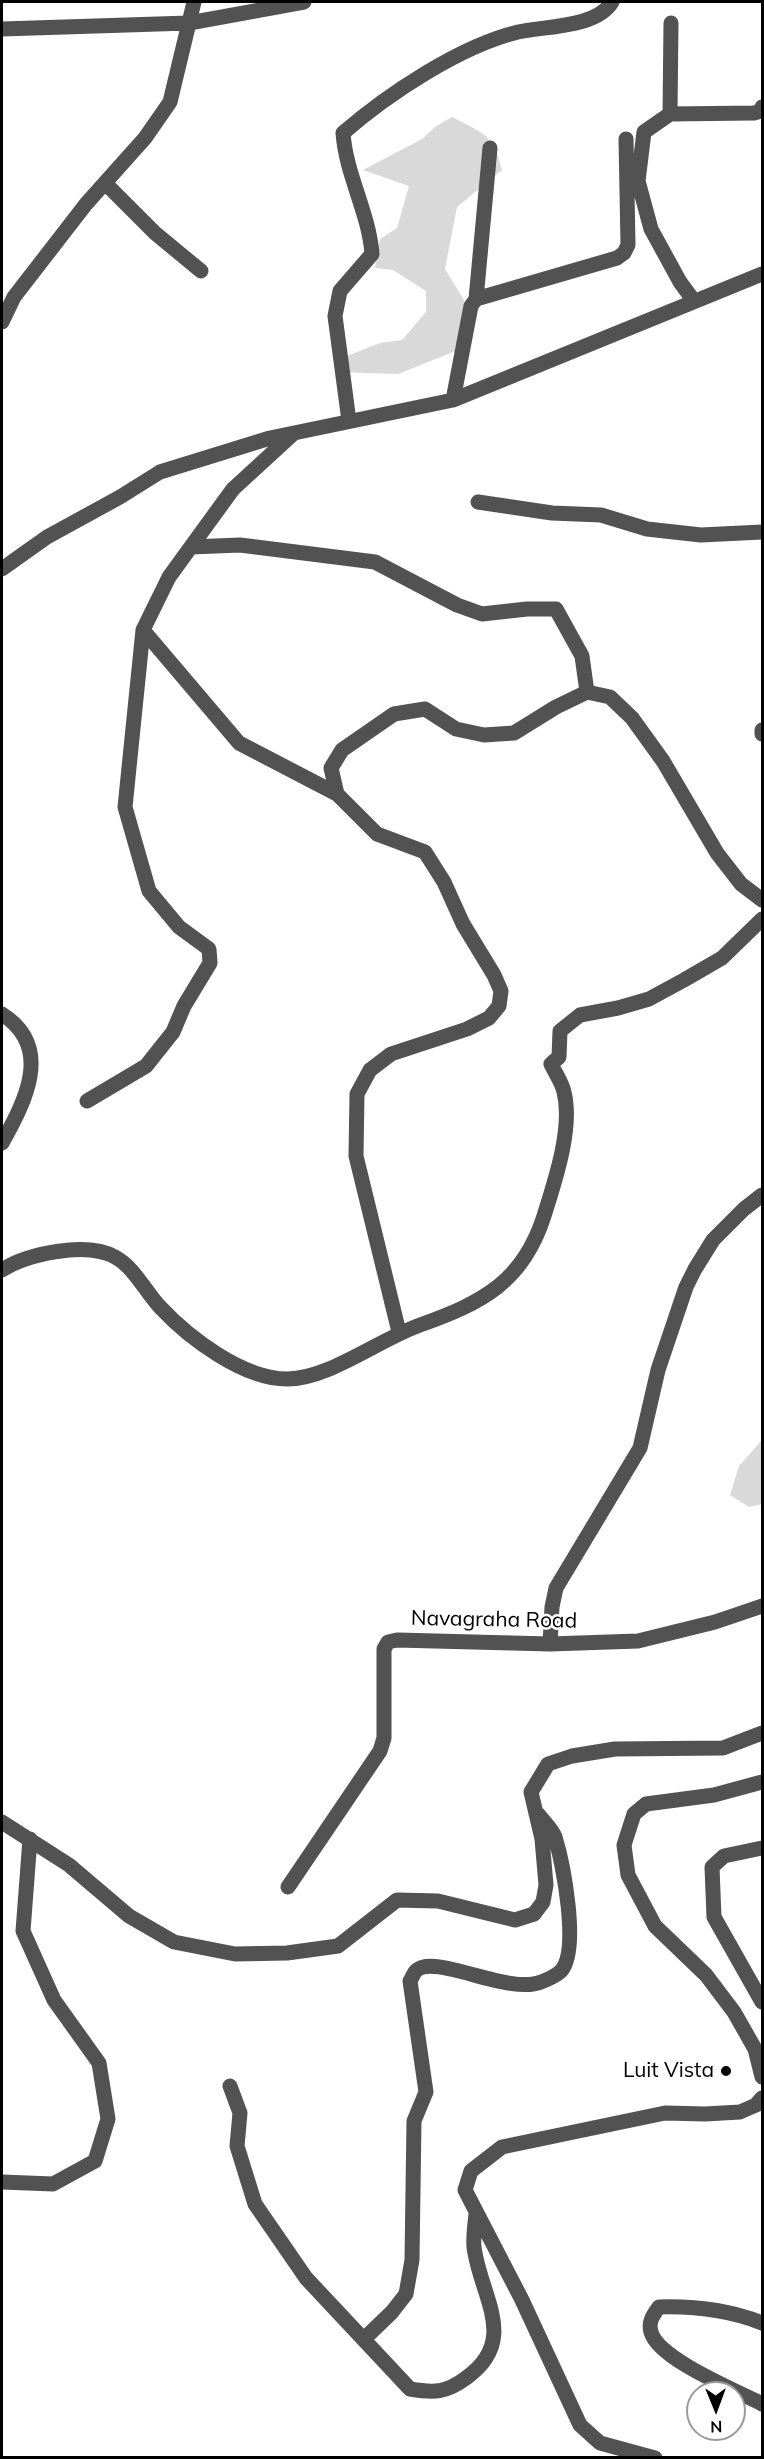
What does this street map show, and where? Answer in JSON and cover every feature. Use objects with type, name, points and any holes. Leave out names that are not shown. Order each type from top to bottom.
[{"type":"street","points":[[2,322],[14,297],[105,183],[145,138],[170,102],[194,2]]},
{"type":"street","points":[[2,29],[189,23],[304,2]]},
{"type":"street","points":[[349,421],[335,316],[340,291],[372,254],[371,235],[353,183],[344,148],[343,133],[370,110],[475,47],[519,32],[555,28],[587,18],[604,11],[612,2]]},
{"type":"street","points":[[670,114],[671,23]]},
{"type":"street","points":[[694,301],[680,282],[651,229],[638,181],[644,132],[670,114],[754,113],[761,111],[762,107]]},
{"type":"street","points":[[476,299],[617,258],[624,253],[627,245],[626,139]]},
{"type":"street","points":[[453,400],[471,306],[476,299],[490,148]]},
{"type":"street","points":[[105,183],[155,233],[201,271]]},
{"type":"street","points":[[2,569],[47,537],[160,472],[296,432],[453,400],[762,274]]},
{"type":"street","points":[[87,1101],[146,1066],[173,1032],[184,1006],[210,963],[209,949],[179,927],[149,891],[125,807],[143,630],[169,578],[233,489],[296,432]]},
{"type":"street","points":[[478,502],[552,513],[601,515],[647,529],[701,535],[762,532]]},
{"type":"street","points":[[191,547],[240,545],[375,562],[457,605],[482,614],[527,609],[556,609],[582,656],[587,692]]},
{"type":"street","points":[[143,630],[239,744],[337,794],[377,834],[425,852],[444,882],[463,924],[494,975],[501,991],[499,1006],[489,1018],[467,1029],[391,1054],[370,1070],[357,1094],[356,1156],[399,1332]]},
{"type":"street","points":[[337,794],[331,768],[342,750],[394,714],[425,709],[456,729],[484,735],[514,733],[556,706],[587,692],[609,697],[633,718],[663,760],[717,853],[741,884],[762,900]]},
{"type":"street","points":[[2,1270],[13,1263],[38,1254],[96,1251],[113,1255],[126,1264],[159,1307],[202,1343],[244,1370],[286,1379],[317,1374],[399,1332],[475,1303],[496,1289],[512,1274],[529,1251],[551,1194],[567,1118],[564,1089],[550,1064],[559,1057],[560,1031],[580,1015],[649,999],[684,980],[722,958],[762,920]]},
{"type":"street","points":[[2,1014],[10,1019],[26,1039],[31,1066],[28,1091],[2,1143]]},
{"type":"street","points":[[550,1644],[552,1607],[556,1588],[640,1448],[657,1370],[686,1287],[713,1240],[744,1209],[762,1195]]},
{"type":"street","name":"Navagraha Road","points":[[288,1887],[380,1751],[384,1738],[384,1649],[388,1642],[397,1640],[550,1644],[648,1639],[715,1622],[762,1606]]},
{"type":"street","points":[[2,1822],[69,1865],[129,1916],[174,1942],[234,1954],[287,1953],[338,1946],[397,1900],[438,1901],[515,1920],[534,1914],[543,1902],[546,1885],[542,1839],[531,1792],[548,1764],[572,1756],[615,1749],[723,1748],[762,1733]]},
{"type":"street","points":[[762,1782],[714,1795],[646,1804],[634,1814],[624,1845],[628,1875],[655,1926],[706,1975],[734,2012],[755,2049],[762,2077]]},
{"type":"street","points":[[364,2339],[392,2312],[406,2294],[412,2260],[414,2121],[426,2092],[410,1981],[418,1969],[431,1965],[512,1985],[539,1983],[561,1971],[569,1955],[568,1914],[562,1870],[554,1835],[537,1812]]},
{"type":"street","points":[[2,2182],[53,2184],[95,2161],[108,2120],[99,2063],[54,2000],[23,1931],[30,1839]]},
{"type":"street","points":[[762,1848],[724,1856],[712,1867],[714,1917],[762,2002]]},
{"type":"street","points":[[230,2086],[240,2114],[237,2146],[255,2204],[306,2278],[410,2389],[432,2393],[454,2387],[473,2373],[488,2356],[495,2338],[493,2315],[474,2246],[476,2214]]},
{"type":"street","points":[[655,2457],[600,2443],[580,2425],[522,2300],[465,2190],[471,2171],[502,2147],[665,2113],[740,2112],[756,2105],[762,2098]]},
{"type":"street","points":[[762,2323],[722,2311],[691,2306],[659,2307],[650,2319],[651,2333],[661,2348],[677,2360],[762,2404]]},
{"type":"shaded area","points":[[452,117],[485,136],[495,149],[502,170],[457,207],[445,269],[464,300],[471,319],[468,346],[398,374],[338,372],[347,356],[380,343],[402,340],[426,312],[426,291],[393,270],[375,268],[380,239],[397,228],[409,186],[363,170],[422,139],[435,127]]},
{"type":"shaded area","points":[[762,1440],[762,1504],[749,1507],[730,1495],[739,1466]]},
{"type":"place","name":"Luit Vista","points":[[726,2071]]}]
